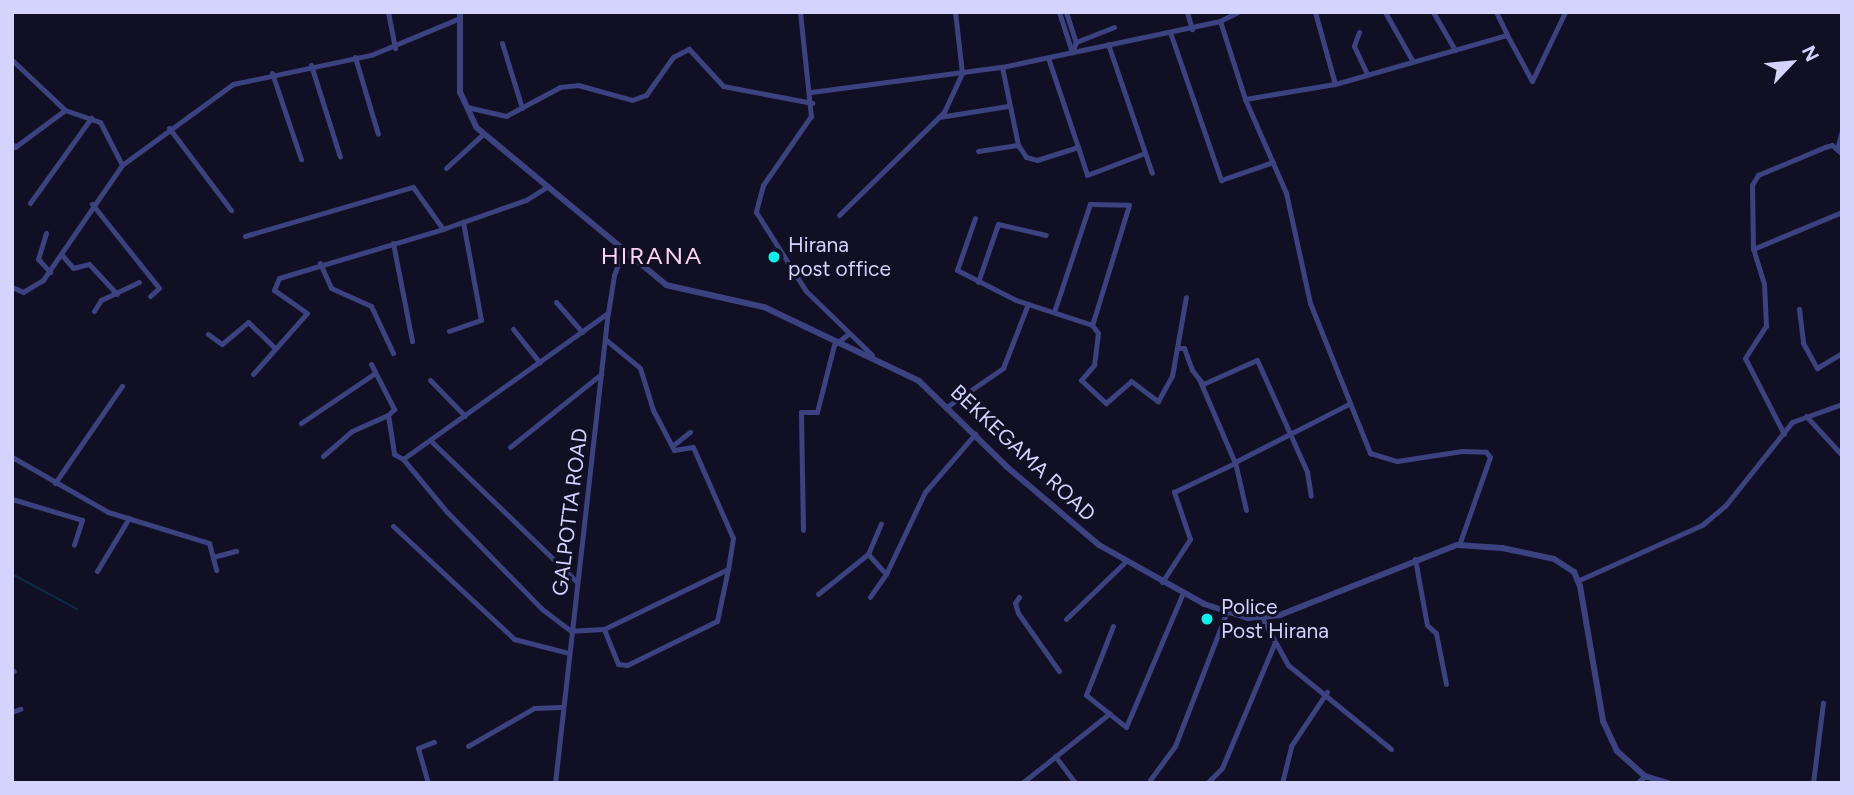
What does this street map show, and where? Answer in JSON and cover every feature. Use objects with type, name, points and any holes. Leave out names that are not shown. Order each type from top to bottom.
[{"type":"street","points":[[388,12],[395,48]]},
{"type":"street","name":"BEKKEGAMA ROAD","points":[[800,12],[811,92],[811,117],[763,185],[756,212],[806,291],[848,334],[872,355],[919,381],[948,406],[1007,467],[1124,563],[1227,611],[1261,617],[1280,615],[1415,559],[1459,545],[1553,559],[1574,572],[1577,581]]},
{"type":"street","points":[[839,215],[939,117],[962,73],[955,12]]},
{"type":"street","points":[[1059,12],[1072,52]]},
{"type":"street","points":[[1066,12],[1076,42],[1072,52]]},
{"type":"street","points":[[1187,12],[1192,29]]},
{"type":"street","points":[[811,92],[1002,67],[1192,29],[1220,21],[1238,12]]},
{"type":"street","points":[[1315,12],[1335,84]]},
{"type":"street","points":[[1385,12],[1412,60]]},
{"type":"street","points":[[1433,12],[1455,50]]},
{"type":"street","points":[[1496,12],[1532,81],[1565,12]]},
{"type":"street","points":[[12,286],[23,292],[34,288],[50,272],[92,204],[122,165],[169,128],[233,84],[272,73],[395,48],[460,15],[460,92],[464,106],[482,135],[625,247],[666,285],[764,307],[872,355]]},
{"type":"street","points":[[1220,21],[1245,100],[1286,193],[1310,303],[1370,453],[1385,459],[1411,461],[1462,451],[1486,452],[1490,457],[1459,545]]},
{"type":"street","points":[[1076,42],[1114,27]]},
{"type":"street","points":[[1170,32],[1221,180],[1273,162]]},
{"type":"street","points":[[1359,32],[1354,46],[1366,72]]},
{"type":"street","points":[[1245,100],[1335,84],[1366,72],[1507,35]]},
{"type":"street","points":[[502,43],[522,108]]},
{"type":"street","points":[[1108,44],[1152,173]]},
{"type":"street","points":[[464,106],[498,117],[522,108],[560,87],[578,85],[624,99],[646,95],[673,57],[689,49],[723,86],[812,103]]},
{"type":"street","points":[[355,57],[377,134]]},
{"type":"street","points":[[1048,58],[1087,175],[1145,153]]},
{"type":"street","points":[[12,60],[65,110],[100,122],[122,165]]},
{"type":"street","points":[[311,65],[340,156]]},
{"type":"street","points":[[1002,67],[1018,145],[1026,158],[1037,160],[1078,147]]},
{"type":"street","points":[[272,73],[301,159]]},
{"type":"street","points":[[939,117],[1008,106]]},
{"type":"street","points":[[12,144],[15,147],[65,110]]},
{"type":"street","points":[[30,203],[91,118]]},
{"type":"street","points":[[169,128],[231,210]]},
{"type":"street","points":[[1784,434],[1745,358],[1766,326],[1764,284],[1753,249],[1752,185],[1758,175],[1825,147],[1840,151],[1842,130]]},
{"type":"street","points":[[446,168],[482,135]]},
{"type":"street","points":[[978,151],[1018,145]]},
{"type":"street","points":[[253,374],[307,313],[273,286],[279,278],[320,263],[443,229],[526,200],[548,186]]},
{"type":"street","points":[[245,236],[413,187],[443,229]]},
{"type":"street","points":[[92,204],[159,288],[150,296]]},
{"type":"street","points":[[1054,312],[1090,204],[1129,205],[1092,325]]},
{"type":"street","points":[[1753,249],[1842,212]]},
{"type":"street","points":[[975,218],[957,270],[1028,304],[1092,325],[1098,333],[1094,365],[1081,380],[1106,403],[1131,381],[1158,401],[1172,376],[1186,297]]},
{"type":"street","points":[[449,331],[481,320],[463,222]]},
{"type":"street","points":[[978,282],[998,224],[1046,235]]},
{"type":"street","points":[[46,233],[38,259],[50,272]]},
{"type":"street","points":[[393,243],[412,341]]},
{"type":"street","name":"GALPOTTA ROAD","points":[[555,783],[561,707],[608,313],[614,275],[625,247]]},
{"type":"street","points":[[61,254],[74,268],[89,264],[117,294]]},
{"type":"street","points":[[320,263],[331,288],[371,306],[393,353]]},
{"type":"street","points":[[94,311],[100,300],[139,282]]},
{"type":"street","points":[[556,302],[582,332]]},
{"type":"street","points":[[948,406],[1003,368],[1028,304]]},
{"type":"street","points":[[1800,309],[1802,343],[1817,368],[1842,353]]},
{"type":"street","points":[[403,459],[608,313]]},
{"type":"street","points":[[208,334],[222,344],[248,322],[275,348]]},
{"type":"street","points":[[513,329],[540,363]]},
{"type":"street","points":[[803,530],[799,424],[801,412],[817,412],[825,372],[839,340],[848,334]]},
{"type":"street","points":[[604,629],[618,664],[626,665],[717,621],[733,538],[726,516],[693,447],[674,450],[653,410],[640,368],[605,339]]},
{"type":"street","points":[[1178,348],[1184,348],[1235,463],[1246,510]]},
{"type":"street","points":[[1199,379],[1203,384],[1257,360],[1307,472],[1311,496]]},
{"type":"street","points":[[323,456],[352,431],[388,415],[394,409],[370,364]]},
{"type":"street","points":[[301,423],[375,373]]},
{"type":"street","points":[[510,447],[601,374]]},
{"type":"street","points":[[430,380],[464,416]]},
{"type":"street","points":[[55,483],[121,386]]},
{"type":"street","points":[[1162,582],[1190,539],[1174,492],[1349,404]]},
{"type":"street","points":[[1668,783],[1645,776],[1617,751],[1603,721],[1577,581],[1702,525],[1725,506],[1792,422],[1842,404]]},
{"type":"street","points":[[388,415],[394,454],[403,459],[447,512],[542,609],[571,631],[604,629],[728,569]]},
{"type":"street","points":[[1806,416],[1842,455]]},
{"type":"street","points":[[672,446],[690,432]]},
{"type":"street","points":[[870,597],[892,569],[925,492],[975,434]]},
{"type":"street","points":[[430,440],[577,582]]},
{"type":"street","points":[[12,457],[108,512],[209,543],[216,570]]},
{"type":"street","points":[[12,499],[82,520],[74,545]]},
{"type":"street","points":[[97,571],[129,518]]},
{"type":"street","points":[[818,594],[868,554],[881,524]]},
{"type":"street","points":[[393,526],[514,639],[569,653]]},
{"type":"street","points":[[213,557],[236,551]]},
{"type":"street","points":[[868,554],[886,574]]},
{"type":"street","points":[[1415,559],[1427,625],[1436,633],[1446,684]]},
{"type":"street","points":[[1066,619],[1124,563]]},
{"type":"street","points":[[1113,626],[1086,695],[1126,727],[1184,593]]},
{"type":"street","points":[[1019,597],[1015,603],[1018,613],[1059,671]]},
{"type":"street","points":[[1153,783],[1150,780],[1175,746],[1227,611]]},
{"type":"street","points":[[1261,617],[1288,665],[1327,692],[1391,749]]},
{"type":"street","points":[[1208,783],[1222,768],[1275,642]]},
{"type":"street","points":[[1282,783],[1291,746],[1327,692]]},
{"type":"street","points":[[1813,783],[1824,703]]},
{"type":"street","points":[[468,746],[534,708],[561,707]]},
{"type":"street","points":[[12,712],[20,709]]},
{"type":"street","points":[[1022,783],[1110,713]]},
{"type":"street","points":[[428,783],[418,748],[434,741]]},
{"type":"street","points":[[1055,756],[1075,783]]},
{"type":"street","points":[[1637,783],[1645,776]]},
{"type":"waterway","points":[[12,574],[77,609]]},
{"type":"place","name":"Hirana post office","points":[[774,257]]},
{"type":"place","name":"Police Post Hirana","points":[[1207,619]]},
{"type":"district","name":"HIRANA","points":[[652,256]]}]
